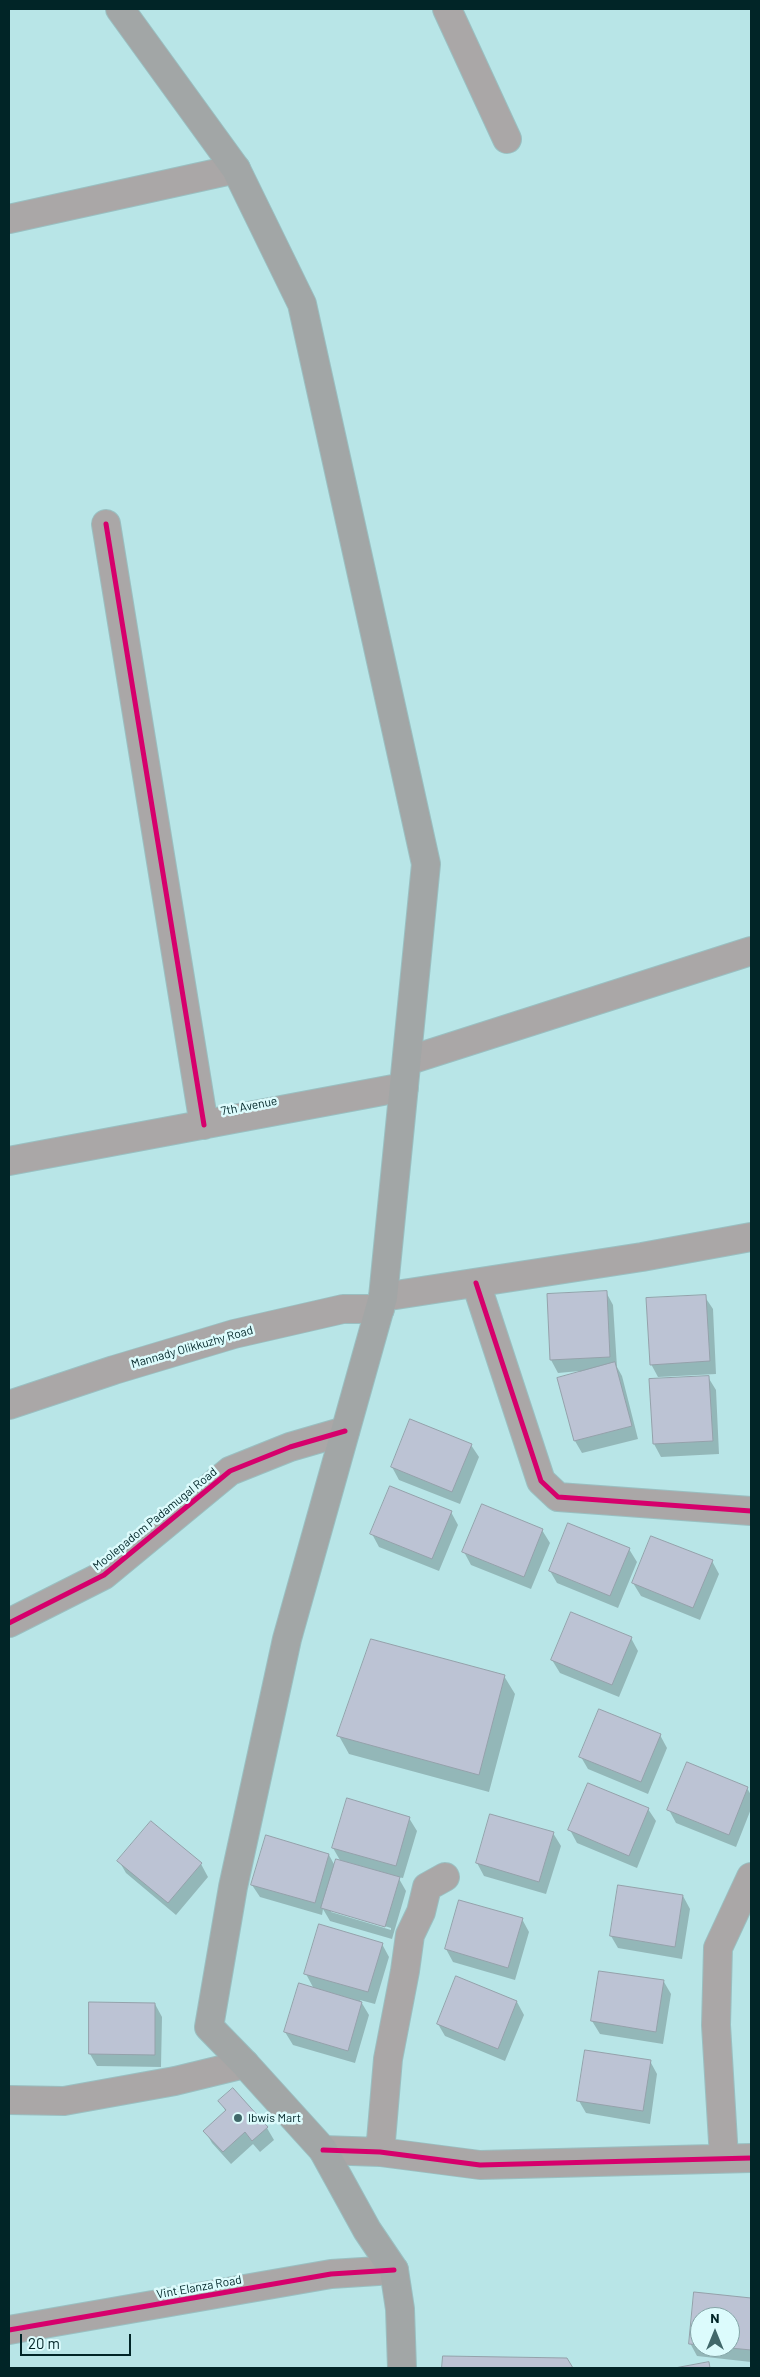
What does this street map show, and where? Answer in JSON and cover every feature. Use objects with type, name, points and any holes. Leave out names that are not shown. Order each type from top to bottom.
[{"type":"main road","points":[[120,9],[236,169],[302,304],[426,864],[381,1303],[287,1639],[233,1887],[209,2028],[246,2064],[323,2150],[367,2230],[394,2270],[400,2308],[402,2368]]},
{"type":"street","points":[[447,9],[507,140]]},
{"type":"street","points":[[9,218],[236,169]]},
{"type":"street","points":[[106,524],[204,1125]]},
{"type":"street","name":"7th Avenue","points":[[9,1161],[204,1125],[405,1074],[751,951]]},
{"type":"street","name":"Mannady Olikkuzhy Road","points":[[9,1405],[114,1370],[234,1334],[344,1309],[476,1283],[642,1257],[751,1237]]},
{"type":"street","points":[[476,1283],[541,1481],[558,1497],[751,1511]]},
{"type":"street","name":"Moolepadom Padamugal Road","points":[[9,1623],[104,1575],[230,1472],[290,1447],[345,1431]]},
{"type":"street","points":[[380,2152],[388,2059],[410,1935],[421,1912],[427,1887],[444,1877]]},
{"type":"street","points":[[724,2158],[716,2025],[718,1948],[751,1877]]},
{"type":"street","points":[[9,2100],[64,2101],[175,2081],[246,2064]]},
{"type":"street","points":[[323,2150],[380,2152],[480,2165],[624,2163],[751,2158]]},
{"type":"street","name":"Vint Elanza Road","points":[[9,2330],[331,2274],[394,2270]]},
{"type":"building","points":[[607,1291],[610,1357],[550,1360],[547,1294]]},
{"type":"building","points":[[706,1295],[710,1361],[650,1365],[646,1298]]},
{"type":"building","points":[[615,1362],[632,1426],[574,1441],[557,1378]]},
{"type":"building","points":[[709,1376],[713,1441],[653,1444],[649,1379]]},
{"type":"building","points":[[410,1419],[472,1444],[452,1492],[391,1467]]},
{"type":"building","points":[[390,1486],[452,1511],[432,1559],[370,1534]]},
{"type":"building","points":[[482,1504],[543,1529],[524,1577],[462,1552]]},
{"type":"building","points":[[568,1523],[630,1548],[610,1596],[549,1571]]},
{"type":"building","points":[[651,1536],[713,1560],[693,1608],[632,1583]]},
{"type":"building","points":[[571,1612],[632,1637],[612,1685],[551,1660]]},
{"type":"building","points":[[371,1639],[505,1675],[479,1775],[337,1736]]},
{"type":"building","points":[[599,1709],[661,1734],[641,1782],[579,1757]]},
{"type":"building","points":[[687,1762],[748,1787],[729,1835],[667,1810]]},
{"type":"building","points":[[588,1783],[649,1808],[629,1856],[568,1830]]},
{"type":"building","points":[[347,1798],[410,1817],[396,1866],[332,1848]]},
{"type":"building","points":[[490,1814],[554,1832],[539,1882],[476,1863]]},
{"type":"building","points":[[151,1821],[202,1863],[168,1903],[117,1861]]},
{"type":"building","points":[[266,1835],[329,1854],[315,1903],[251,1885]]},
{"type":"building","points":[[336,1859],[400,1877],[385,1927],[321,1908]]},
{"type":"building","points":[[618,1885],[683,1895],[675,1947],[610,1936]]},
{"type":"building","points":[[459,1900],[523,1918],[508,1968],[445,1949]]},
{"type":"building","points":[[319,1924],[383,1943],[368,1992],[304,1974]]},
{"type":"building","points":[[599,1971],[664,1980],[656,2032],[591,2021]]},
{"type":"building","points":[[456,1976],[517,2001],[498,2049],[437,2024]]},
{"type":"building","points":[[299,1983],[362,2002],[348,2051],[284,2032]]},
{"type":"building","points":[[89,2002],[155,2003],[155,2055],[89,2054]]},
{"type":"building","points":[[585,2050],[651,2060],[643,2111],[577,2101]]},
{"type":"building","name":"Ibwis Mart","points":[[233,2088],[268,2127],[252,2141],[245,2132],[223,2152],[203,2131],[226,2110],[218,2101]]},
{"type":"building","points":[[694,2292],[751,2298],[751,2350],[740,2349],[740,2307],[693,2307]]},
{"type":"building","points":[[443,2356],[567,2358],[573,2368],[442,2368]]},
{"type":"building","points":[[709,2362],[710,2368],[675,2368]]},
{"type":"cycle path","points":[[106,524],[204,1125]]},
{"type":"cycle path","points":[[476,1283],[541,1481],[558,1497],[751,1511]]},
{"type":"cycle path","points":[[9,1623],[104,1575],[230,1471],[290,1447],[345,1431]]},
{"type":"cycle path","points":[[323,2150],[380,2152],[480,2165],[751,2158]]},
{"type":"cycle path","points":[[9,2330],[331,2274],[394,2270]]},
{"type":"place","name":"Ibwis Mart","points":[[238,2118]]}]
